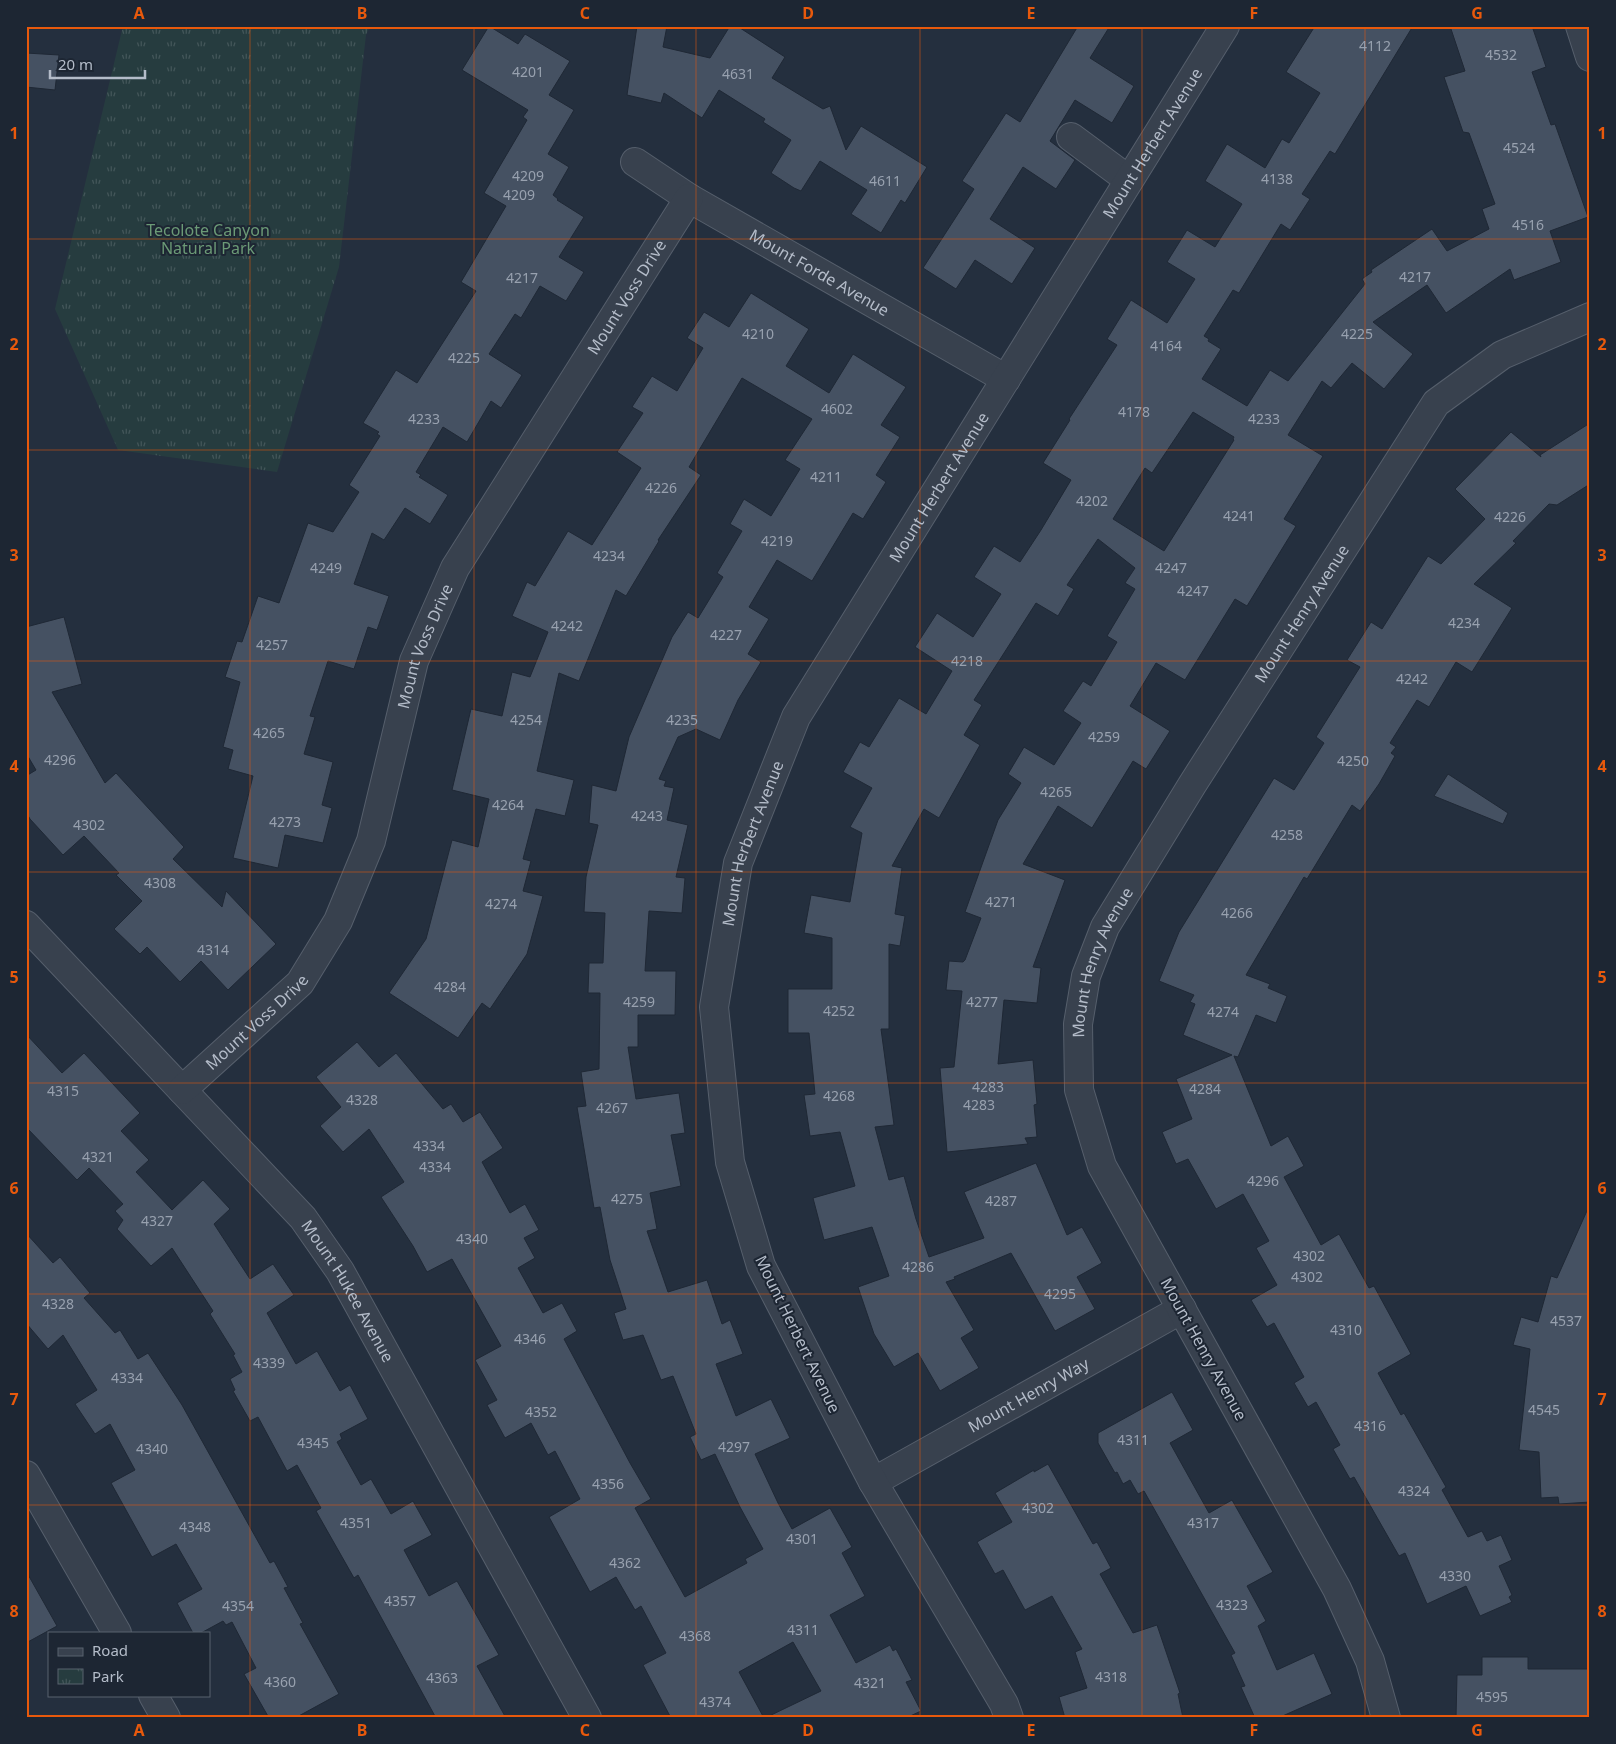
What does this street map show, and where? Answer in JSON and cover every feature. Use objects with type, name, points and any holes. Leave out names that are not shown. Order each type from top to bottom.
[{"type":"street","name":"Mount Herbert Avenue","points":[[1009,1718],[1004,1704],[873,1482],[761,1266],[730,1162],[714,1007],[738,863],[796,717],[1224,26]]},
{"type":"street","points":[[1580,26],[1590,57]]},
{"type":"street","points":[[1071,138],[1130,180]]},
{"type":"street","name":"Mount Forde Avenue","points":[[635,162],[689,198],[1006,379]]},
{"type":"street","name":"Mount Voss Drive","points":[[182,1090],[300,983],[338,920],[371,841],[414,661],[455,568],[689,198]]},
{"type":"street","name":"Mount Henry Avenue","points":[[1386,1718],[1370,1661],[1337,1588],[1102,1166],[1080,1090],[1078,1024],[1086,976],[1105,927],[1192,785],[1436,403],[1502,355],[1590,317]]},
{"type":"street","name":"Mount Hukee Avenue","points":[[26,925],[303,1218],[340,1271],[587,1718]]},
{"type":"street","name":"Mount Henry Way","points":[[873,1482],[1182,1309]]},
{"type":"street","points":[[26,1475],[116,1632]]},
{"type":"street","points":[[154,1696],[166,1718]]},
{"type":"green space","name":"Tecolote Canyon Natural Park","points":[[123,26],[370,26],[366,35],[339,267],[277,472],[118,450],[55,309]]},
{"type":"building","points":[[489,26],[518,44],[525,34],[570,61],[549,95],[574,110],[548,154],[569,167],[553,195],[557,200],[584,217],[559,257],[584,272],[566,301],[540,286],[521,318],[515,314],[489,354],[522,375],[501,408],[491,401],[467,442],[443,427],[416,472],[421,475],[419,477],[448,495],[430,524],[405,508],[384,540],[372,533],[354,584],[389,596],[377,630],[368,627],[354,669],[328,661],[310,716],[315,717],[304,754],[333,762],[322,805],[332,808],[323,843],[285,835],[278,868],[233,858],[253,776],[228,769],[233,750],[223,747],[240,682],[225,677],[237,641],[242,642],[258,596],[279,603],[308,523],[333,532],[359,492],[349,485],[380,436],[377,434],[379,432],[363,423],[396,370],[417,383],[476,291],[461,282],[506,206],[484,193],[527,120],[523,117],[528,110],[462,70]]},
{"type":"building","points":[[637,26],[667,26],[663,47],[710,58],[730,26],[737,26],[785,57],[772,78],[823,109],[830,106],[846,150],[861,126],[927,167],[905,203],[901,200],[881,233],[851,214],[867,190],[820,161],[801,191],[771,173],[791,140],[763,122],[765,119],[719,90],[702,118],[664,93],[661,103],[627,95]]},
{"type":"building","points":[[1078,26],[1110,26],[1090,58],[1134,86],[1112,123],[1075,100],[1050,141],[1075,160],[1056,189],[1023,167],[990,219],[1035,248],[1012,284],[975,260],[956,289],[923,268],[974,189],[962,181],[1006,113],[1020,122]]},
{"type":"building","points":[[1315,26],[1413,26],[1335,154],[1330,151],[1302,194],[1310,199],[1290,230],[1281,224],[1239,293],[1233,290],[1204,336],[1209,339],[1208,341],[1221,349],[1202,379],[1247,406],[1270,370],[1288,381],[1365,284],[1362,279],[1372,272],[1371,270],[1432,229],[1447,251],[1489,229],[1482,209],[1495,204],[1469,133],[1463,132],[1444,77],[1465,71],[1450,26],[1532,26],[1546,67],[1532,72],[1551,125],[1555,124],[1588,217],[1550,231],[1561,262],[1514,280],[1510,269],[1446,313],[1427,285],[1373,322],[1413,354],[1384,389],[1352,363],[1331,388],[1322,381],[1288,435],[1323,456],[1284,519],[1296,526],[1247,606],[1235,599],[1185,680],[1156,663],[1130,706],[1170,731],[1146,769],[1133,761],[1092,828],[1058,806],[1023,864],[1065,880],[1033,967],[1041,968],[1037,1003],[1004,1000],[998,1064],[1033,1060],[1037,1104],[1034,1105],[1037,1137],[1025,1138],[1028,1144],[947,1152],[940,1068],[954,1067],[962,991],[946,990],[949,961],[963,962],[965,960],[981,918],[965,912],[998,820],[1021,783],[1008,774],[1024,747],[1054,765],[1081,723],[1063,711],[1083,681],[1091,686],[1117,642],[1107,636],[1135,589],[1125,583],[1135,568],[1098,539],[1067,585],[1074,589],[1058,616],[1036,603],[974,700],[982,705],[964,735],[980,745],[939,818],[924,809],[892,866],[902,868],[895,914],[905,916],[900,946],[889,944],[889,1029],[881,1029],[894,1125],[875,1127],[889,1180],[904,1176],[929,1257],[984,1238],[964,1192],[1036,1163],[1067,1235],[1082,1227],[1102,1263],[1077,1277],[1095,1309],[1055,1331],[1011,1253],[946,1282],[974,1330],[961,1338],[979,1368],[940,1391],[918,1353],[894,1367],[874,1334],[858,1287],[889,1276],[872,1227],[824,1240],[813,1198],[855,1186],[840,1132],[810,1136],[804,1095],[815,1094],[809,1033],[788,1033],[788,989],[832,989],[832,938],[804,933],[811,895],[850,902],[862,833],[850,827],[872,788],[843,772],[860,742],[869,747],[899,698],[926,714],[952,671],[915,647],[937,613],[973,637],[1001,594],[974,577],[994,546],[1020,562],[1041,530],[1071,480],[1043,463],[1117,345],[1107,339],[1131,300],[1167,323],[1195,279],[1167,262],[1187,230],[1215,247],[1242,204],[1205,181],[1227,144],[1265,168],[1282,139],[1289,143],[1320,93],[1286,72]],"holes":[[[1193,412],[1234,437],[1234,440],[1164,551],[1113,519],[1145,468],[1152,473]]]},
{"type":"building","points":[[26,53],[59,55],[55,90],[26,87]]},
{"type":"building","points":[[751,293],[809,329],[786,366],[829,393],[853,354],[906,387],[881,425],[900,437],[876,475],[886,482],[863,519],[853,513],[812,581],[777,560],[749,607],[769,619],[748,654],[761,662],[738,700],[720,740],[696,729],[678,737],[659,779],[666,781],[664,786],[674,788],[667,820],[688,825],[676,877],[685,878],[682,913],[649,911],[645,971],[676,971],[675,1015],[638,1015],[638,1047],[628,1047],[636,1099],[679,1093],[685,1133],[671,1135],[681,1186],[650,1193],[657,1229],[647,1231],[668,1292],[707,1280],[722,1324],[730,1320],[743,1354],[716,1364],[736,1416],[771,1399],[790,1438],[755,1454],[792,1529],[830,1508],[852,1547],[842,1553],[865,1596],[830,1615],[856,1663],[890,1645],[893,1651],[896,1649],[912,1680],[906,1682],[921,1711],[906,1718],[765,1718],[821,1691],[793,1642],[739,1672],[764,1718],[671,1718],[643,1665],[666,1653],[641,1606],[635,1610],[616,1577],[590,1592],[549,1517],[580,1499],[555,1451],[548,1455],[531,1423],[505,1438],[487,1405],[497,1400],[475,1360],[501,1346],[452,1259],[427,1272],[413,1246],[381,1197],[404,1182],[369,1129],[343,1152],[320,1126],[341,1107],[316,1077],[357,1042],[379,1067],[396,1053],[443,1109],[451,1104],[463,1122],[480,1112],[503,1148],[482,1162],[510,1213],[525,1204],[539,1230],[524,1238],[535,1258],[518,1268],[543,1313],[562,1303],[577,1331],[564,1339],[651,1499],[635,1508],[685,1597],[747,1563],[745,1559],[763,1549],[740,1507],[715,1454],[701,1460],[690,1437],[696,1434],[673,1376],[661,1380],[643,1335],[623,1340],[614,1313],[626,1309],[610,1260],[600,1207],[594,1208],[577,1107],[586,1106],[581,1072],[599,1069],[600,993],[588,993],[589,963],[603,963],[605,913],[584,912],[586,877],[598,825],[589,823],[592,785],[616,791],[629,737],[672,637],[688,612],[698,618],[723,577],[717,573],[742,531],[730,524],[744,499],[771,516],[800,469],[785,460],[812,419],[742,378],[689,467],[701,475],[658,540],[626,596],[616,590],[579,681],[559,673],[537,771],[574,780],[565,816],[536,809],[523,859],[531,861],[523,891],[543,896],[527,954],[490,1009],[482,1003],[458,1038],[389,993],[426,939],[452,840],[478,847],[489,799],[452,790],[471,709],[502,716],[512,672],[530,677],[548,632],[512,616],[527,582],[535,586],[568,531],[592,545],[641,468],[617,452],[643,413],[632,407],[652,376],[677,391],[703,348],[687,338],[704,312],[729,327]]},
{"type":"building","points":[[1590,423],[1590,484],[1557,505],[1549,504],[1513,541],[1516,543],[1474,584],[1512,608],[1472,672],[1456,662],[1429,707],[1417,700],[1390,743],[1396,747],[1391,753],[1395,756],[1379,784],[1360,811],[1352,805],[1307,879],[1304,877],[1246,975],[1270,984],[1268,988],[1287,996],[1276,1023],[1256,1015],[1238,1057],[1234,1056],[1271,1146],[1288,1136],[1304,1166],[1284,1177],[1321,1245],[1339,1234],[1369,1288],[1374,1286],[1411,1354],[1378,1373],[1401,1415],[1404,1413],[1446,1487],[1442,1490],[1468,1537],[1482,1531],[1487,1541],[1501,1535],[1512,1560],[1499,1566],[1512,1595],[1509,1597],[1512,1602],[1480,1616],[1466,1586],[1427,1604],[1405,1553],[1399,1556],[1354,1477],[1350,1479],[1333,1449],[1340,1445],[1316,1402],[1308,1407],[1294,1383],[1304,1377],[1274,1323],[1267,1327],[1251,1300],[1277,1285],[1256,1248],[1269,1241],[1243,1194],[1216,1209],[1188,1159],[1176,1164],[1162,1132],[1192,1119],[1176,1079],[1232,1055],[1183,1035],[1195,1004],[1190,1002],[1194,995],[1159,981],[1179,932],[1274,778],[1294,790],[1324,743],[1316,737],[1360,667],[1347,660],[1371,622],[1382,629],[1428,556],[1441,564],[1485,519],[1455,489],[1511,432],[1541,457],[1540,455]]},
{"type":"building","points":[[64,617],[82,684],[52,692],[105,783],[116,773],[184,847],[173,859],[222,907],[226,891],[276,944],[228,990],[201,961],[180,982],[147,947],[140,954],[114,929],[142,901],[116,875],[119,873],[84,836],[63,855],[30,819],[26,812],[26,776],[36,770],[26,753],[26,627]]},
{"type":"building","points":[[1448,774],[1508,813],[1503,824],[1434,796]]},
{"type":"building","points":[[26,1034],[62,1073],[84,1053],[140,1113],[121,1131],[149,1160],[136,1172],[172,1210],[203,1180],[230,1209],[214,1224],[250,1279],[273,1264],[294,1295],[267,1313],[296,1364],[317,1351],[340,1391],[350,1385],[368,1419],[340,1434],[342,1439],[337,1442],[361,1485],[371,1479],[391,1514],[413,1501],[432,1535],[404,1550],[429,1596],[457,1581],[499,1655],[477,1666],[506,1718],[436,1718],[358,1575],[354,1578],[316,1511],[321,1508],[297,1465],[287,1471],[258,1417],[250,1421],[233,1391],[235,1390],[230,1379],[242,1372],[233,1355],[235,1354],[210,1314],[213,1311],[172,1248],[151,1266],[117,1229],[123,1220],[115,1211],[123,1204],[89,1168],[77,1180],[26,1127]]},
{"type":"building","points":[[1590,1204],[1590,1502],[1559,1504],[1558,1497],[1541,1498],[1539,1452],[1519,1450],[1530,1349],[1513,1345],[1521,1317],[1538,1322],[1551,1276],[1557,1278]]},
{"type":"building","points":[[26,1233],[53,1263],[60,1257],[90,1293],[84,1298],[115,1333],[120,1330],[138,1359],[148,1353],[182,1405],[270,1563],[274,1561],[288,1587],[284,1588],[303,1623],[300,1624],[339,1694],[295,1718],[269,1718],[244,1674],[256,1668],[232,1622],[226,1625],[223,1621],[203,1632],[192,1632],[177,1603],[202,1589],[176,1544],[152,1557],[111,1483],[135,1470],[110,1424],[95,1434],[75,1404],[97,1390],[63,1335],[48,1349],[26,1323]]},
{"type":"building","points":[[1172,1392],[1193,1430],[1170,1443],[1209,1513],[1232,1500],[1273,1572],[1247,1586],[1266,1621],[1258,1626],[1277,1670],[1314,1653],[1332,1694],[1278,1718],[1255,1718],[1241,1687],[1245,1686],[1231,1655],[1235,1653],[1144,1491],[1138,1494],[1130,1480],[1123,1484],[1098,1443],[1098,1433]]},
{"type":"building","points":[[1048,1464],[1093,1544],[1097,1542],[1111,1568],[1100,1574],[1133,1633],[1157,1625],[1180,1693],[1178,1694],[1183,1718],[1065,1718],[1059,1697],[1087,1688],[1075,1652],[1082,1649],[1052,1596],[1025,1610],[1003,1570],[995,1574],[977,1542],[1012,1522],[995,1493]]},
{"type":"building","points":[[26,1571],[57,1626],[26,1643]]},
{"type":"building","points":[[1482,1657],[1528,1657],[1528,1669],[1590,1669],[1590,1718],[1456,1718],[1457,1675],[1482,1675]]}]
